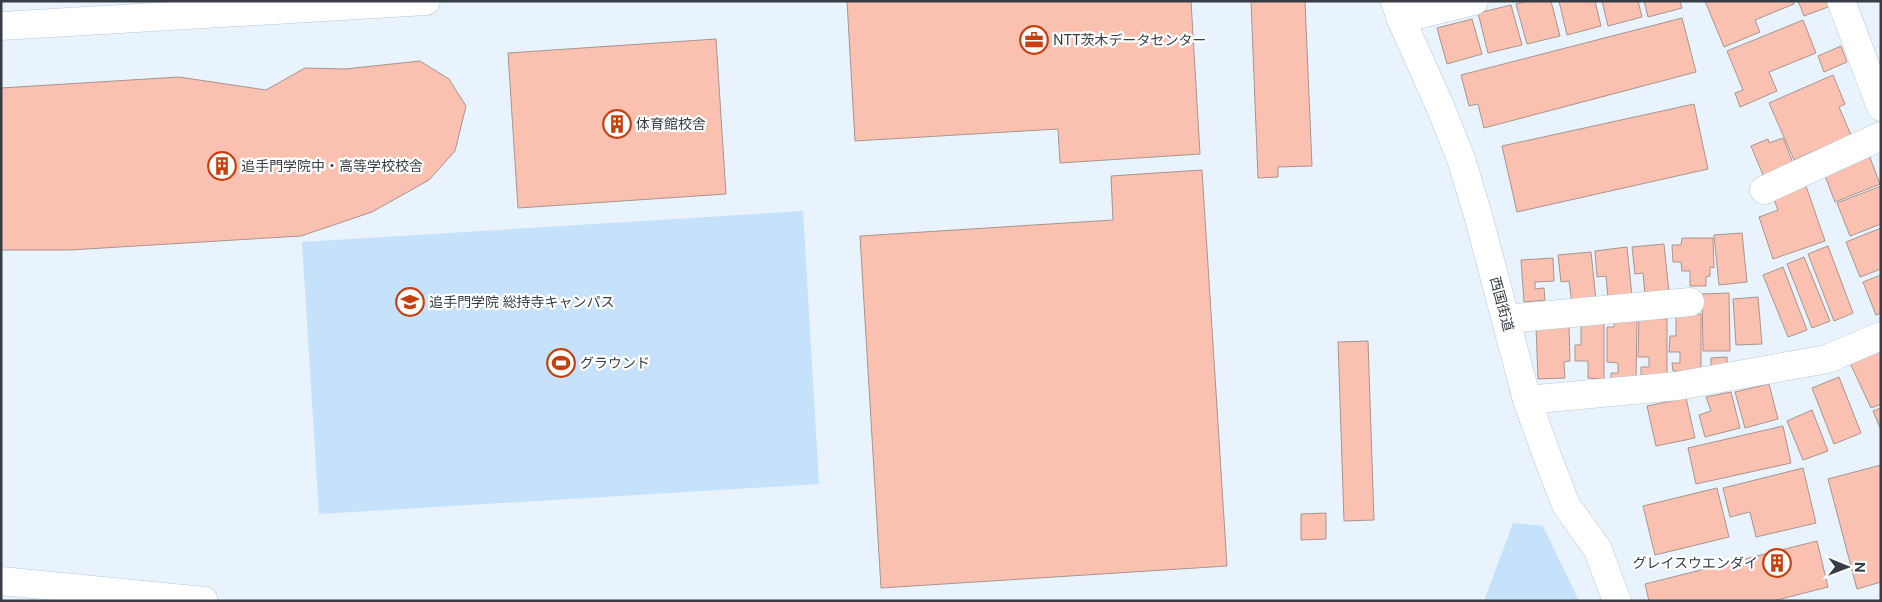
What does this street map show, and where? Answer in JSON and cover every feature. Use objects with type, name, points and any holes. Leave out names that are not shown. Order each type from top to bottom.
[{"type":"street","points":[[1,26],[335,4],[426,1]]},
{"type":"street","points":[[1398,10],[1474,1]]},
{"type":"street","points":[[1841,1],[1881,107]]},
{"type":"street","name":"西国街道","points":[[1398,10],[1461,159],[1527,400],[1566,505],[1597,548],[1618,601]]},
{"type":"street","points":[[1764,190],[1881,136]]},
{"type":"street","points":[[1506,319],[1690,302]]},
{"type":"street","points":[[1527,400],[1686,384],[1827,359],[1881,336]]},
{"type":"street","points":[[1,582],[204,601]]},
{"type":"shaded area","name":"グラウンド","points":[[803,211],[819,484],[319,514],[302,242]]},
{"type":"shaded area","points":[[1513,523],[1543,526],[1579,601],[1484,601]]},
{"type":"building","points":[[847,1],[1191,1],[1200,154],[1060,163],[1058,129],[855,141]]},
{"type":"building","points":[[1251,1],[1305,1],[1312,166],[1278,167],[1278,177],[1258,178]]},
{"type":"building","points":[[1528,1],[1551,1],[1560,36],[1527,44],[1516,4]]},
{"type":"building","points":[[1559,1],[1595,1],[1601,26],[1567,35]]},
{"type":"building","points":[[1602,1],[1638,1],[1642,17],[1608,26]]},
{"type":"building","points":[[1644,1],[1680,1],[1682,8],[1648,17]]},
{"type":"building","points":[[1705,1],[1793,1],[1794,4],[1755,20],[1760,32],[1724,47]]},
{"type":"building","points":[[1798,1],[1826,1],[1828,7],[1804,16]]},
{"type":"building","points":[[1511,5],[1522,45],[1488,53],[1478,13]]},
{"type":"building","points":[[1682,18],[1696,72],[1484,128],[1478,104],[1469,106],[1461,75]]},
{"type":"building","points":[[1472,19],[1482,54],[1447,64],[1437,28]]},
{"type":"building","points":[[1803,20],[1816,53],[1769,72],[1777,91],[1740,107],[1735,93],[1743,90],[1727,51]]},
{"type":"building","name":"体育館校舎","points":[[716,39],[726,194],[518,208],[508,53]]},
{"type":"building","points":[[1841,46],[1847,62],[1824,72],[1818,56]]},
{"type":"building","name":"追手門学院中・高等学校校舎","points":[[420,61],[449,79],[466,106],[455,151],[429,180],[372,212],[301,236],[70,250],[1,250],[1,88],[179,77],[266,90],[305,68],[345,69]]},
{"type":"building","points":[[1833,75],[1845,104],[1839,107],[1851,135],[1794,160],[1769,103]]},
{"type":"building","points":[[1694,104],[1708,169],[1517,212],[1502,146]]},
{"type":"building","points":[[1783,138],[1793,163],[1763,175],[1751,146],[1768,139],[1769,143]]},
{"type":"building","points":[[1869,155],[1880,184],[1835,202],[1824,173]]},
{"type":"building","points":[[1202,170],[1227,566],[881,588],[860,236],[1113,220],[1111,176]]},
{"type":"building","points":[[1806,186],[1825,241],[1773,259],[1759,217],[1778,210],[1773,197]]},
{"type":"building","points":[[1881,186],[1881,224],[1850,236],[1837,203]]},
{"type":"building","points":[[1881,228],[1881,269],[1860,277],[1846,242]]},
{"type":"building","points":[[1742,233],[1747,282],[1719,285],[1714,235]]},
{"type":"building","points":[[1682,238],[1713,238],[1714,268],[1710,267],[1710,276],[1706,277],[1706,286],[1690,286],[1690,271],[1682,271],[1681,262],[1673,262],[1672,245],[1681,245]]},
{"type":"building","points":[[1664,244],[1669,292],[1645,295],[1643,273],[1635,274],[1632,247]]},
{"type":"building","points":[[1828,246],[1853,313],[1834,321],[1808,254]]},
{"type":"building","points":[[1627,247],[1632,296],[1608,298],[1606,276],[1597,277],[1595,251]]},
{"type":"building","points":[[1591,252],[1596,300],[1572,303],[1569,281],[1561,282],[1558,255]]},
{"type":"building","points":[[1804,257],[1830,321],[1812,328],[1787,264]]},
{"type":"building","points":[[1553,258],[1554,281],[1535,282],[1535,289],[1544,288],[1545,300],[1524,302],[1521,260]]},
{"type":"building","points":[[1783,267],[1807,330],[1788,337],[1763,275]]},
{"type":"building","points":[[1881,275],[1881,313],[1876,315],[1863,282]]},
{"type":"building","points":[[1729,293],[1730,351],[1703,351],[1702,294]]},
{"type":"building","points":[[1758,297],[1762,344],[1736,345],[1733,299]]},
{"type":"building","points":[[1676,314],[1701,314],[1701,372],[1673,371],[1672,363],[1680,363],[1680,352],[1669,352],[1670,336],[1676,336]]},
{"type":"building","points":[[1614,318],[1637,319],[1636,380],[1611,379],[1611,373],[1618,373],[1618,363],[1607,362],[1607,327],[1614,327]]},
{"type":"building","points":[[1639,318],[1667,319],[1667,375],[1641,375],[1641,367],[1649,367],[1649,357],[1638,357]]},
{"type":"building","points":[[1581,323],[1604,323],[1604,379],[1588,378],[1588,361],[1575,361],[1575,345],[1581,345]]},
{"type":"building","points":[[1569,327],[1570,361],[1564,362],[1565,378],[1538,379],[1536,328]]},
{"type":"building","points":[[1368,341],[1374,520],[1344,521],[1338,342]]},
{"type":"building","points":[[1881,349],[1881,404],[1871,408],[1850,363]]},
{"type":"building","points":[[1727,357],[1727,366],[1711,366],[1711,358]]},
{"type":"building","points":[[1839,377],[1861,433],[1834,444],[1812,388]]},
{"type":"building","points":[[1769,384],[1778,419],[1745,428],[1735,392]]},
{"type":"building","points":[[1731,392],[1740,428],[1705,437],[1699,415],[1711,411],[1706,397]]},
{"type":"building","points":[[1686,398],[1695,438],[1656,446],[1647,406]]},
{"type":"building","points":[[1881,408],[1881,430],[1873,411]]},
{"type":"building","points":[[1812,410],[1828,451],[1803,460],[1787,421]]},
{"type":"building","points":[[1783,426],[1791,463],[1696,484],[1688,448]]},
{"type":"building","points":[[1881,465],[1881,582],[1857,589],[1828,479]]},
{"type":"building","points":[[1803,468],[1816,523],[1756,537],[1750,512],[1730,517],[1723,488]]},
{"type":"building","points":[[1717,488],[1729,537],[1655,555],[1643,506]]},
{"type":"building","points":[[1326,513],[1326,539],[1301,540],[1301,514]]},
{"type":"building","name":"グレイスウエンダイ","points":[[1817,541],[1828,587],[1773,601],[1649,601],[1645,584]]},
{"type":"place","name":"NTT茨木データセンター","points":[[1034,40]]},
{"type":"place","name":"体育館校舎","points":[[617,124]]},
{"type":"place","name":"追手門学院中・高等学校校舎","points":[[222,166]]},
{"type":"place","name":"追手門学院 総持寺キャンパス","points":[[410,302]]},
{"type":"place","name":"グラウンド","points":[[561,363]]},
{"type":"place","name":"グレイスウエンダイ","points":[[1777,563]]}]
